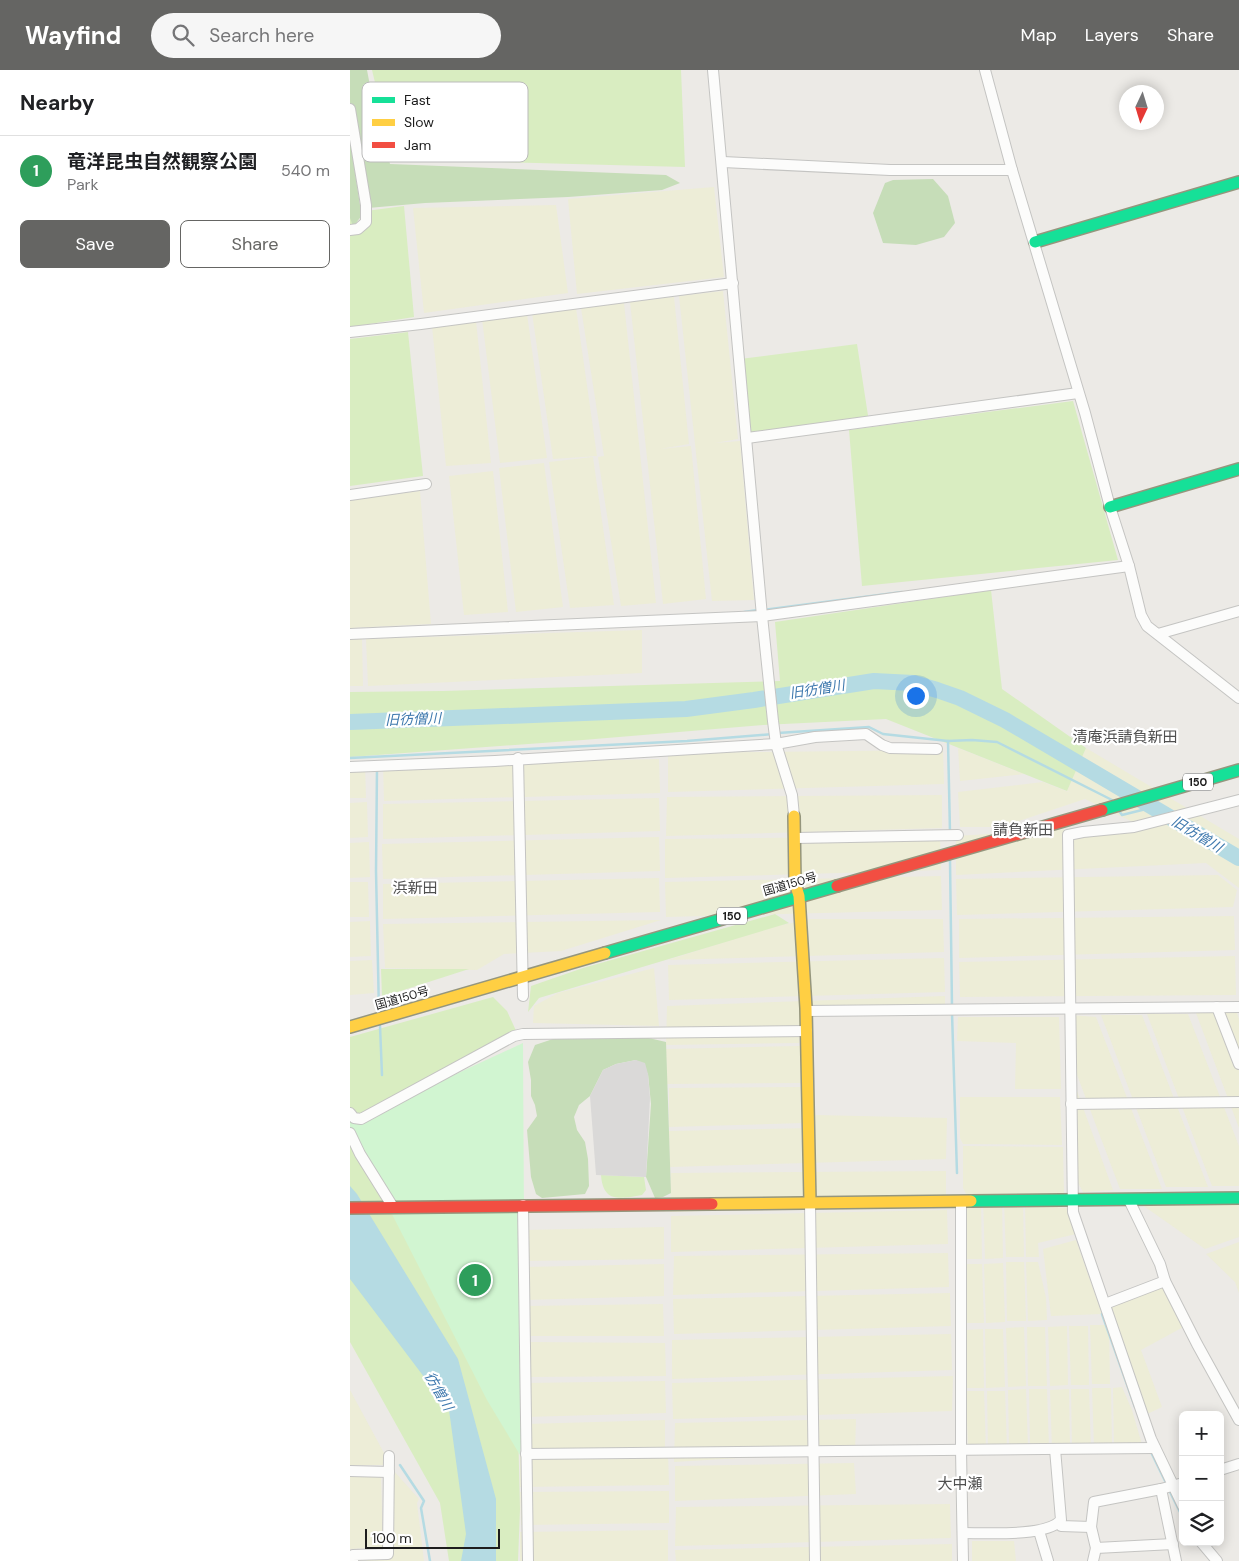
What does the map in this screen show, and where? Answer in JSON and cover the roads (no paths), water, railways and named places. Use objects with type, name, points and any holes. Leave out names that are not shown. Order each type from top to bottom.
[{"type":"main road","points":[[1035,242],[1239,182]]},
{"type":"main road","points":[[1110,507],[1239,469]]},
{"type":"main road","name":"国道150号","points":[[350,1027],[1239,770]]},
{"type":"main road","points":[[794,816],[796,838],[795,883],[799,896],[807,1031],[810,1202]]},
{"type":"main road","points":[[350,1208],[1239,1198]]},
{"type":"street","points":[[714,70],[773,721],[776,744],[792,794],[794,816]]},
{"type":"street","points":[[985,70],[1012,170],[1035,242],[1085,413],[1110,507],[1129,566],[1141,615],[1148,626],[1239,698]]},
{"type":"street","points":[[350,109],[366,205],[366,222],[358,229],[350,230]]},
{"type":"street","points":[[723,162],[890,170],[1012,170]]},
{"type":"street","points":[[350,332],[733,283]]},
{"type":"street","points":[[747,438],[1078,393]]},
{"type":"street","points":[[350,495],[426,484]]},
{"type":"street","points":[[350,634],[762,616],[1129,566]]},
{"type":"street","points":[[1158,634],[1239,611]]},
{"type":"street","points":[[350,767],[495,761],[518,758],[776,744],[815,737],[866,734],[890,748],[937,749]]},
{"type":"street","points":[[518,758],[523,996]]},
{"type":"street","points":[[1182,1501],[1178,1484],[1156,1448],[1073,1212],[1068,835],[1134,828],[1239,800]]},
{"type":"street","points":[[796,838],[958,835]]},
{"type":"street","points":[[1217,1007],[1239,1064]]},
{"type":"street","points":[[806,1011],[1239,1007]]},
{"type":"street","points":[[350,1113],[354,1118],[361,1119],[514,1036],[523,1034],[807,1031]]},
{"type":"street","points":[[1072,1104],[1239,1102]]},
{"type":"street","points":[[350,1133],[360,1154],[393,1207]]},
{"type":"street","points":[[1129,1200],[1160,1264],[1165,1281],[1197,1344],[1239,1419]]},
{"type":"street","points":[[961,1201],[963,1561]]},
{"type":"street","points":[[810,1202],[815,1561]]},
{"type":"street","points":[[523,1206],[528,1561]]},
{"type":"street","points":[[1105,1304],[1165,1281]]},
{"type":"street","points":[[526,1454],[1156,1448]]},
{"type":"street","points":[[1055,1449],[1061,1520],[1059,1523]]},
{"type":"street","points":[[353,1561],[353,1555],[388,1554],[389,1456]]},
{"type":"street","points":[[1224,1469],[1239,1465]]},
{"type":"street","points":[[350,1471],[388,1472]]},
{"type":"street","points":[[1093,1561],[1096,1548],[1091,1527],[1094,1502],[1178,1484]]},
{"type":"street","points":[[1161,1489],[1176,1561]]},
{"type":"street","points":[[962,1533],[1011,1533],[1039,1530],[1059,1523]]},
{"type":"street","points":[[1059,1523],[1061,1526],[1091,1527]]},
{"type":"street","points":[[1039,1530],[1048,1561]]},
{"type":"street","points":[[1096,1548],[1173,1544]]},
{"type":"street","points":[[1205,1546],[1217,1561]]},
{"type":"water","name":"彷僧川","points":[[350,1186],[357,1194],[458,1359],[496,1499],[496,1561],[461,1561],[466,1534],[449,1410],[350,1279]]},
{"type":"waterway","points":[[763,610],[902,592]]},
{"type":"waterway","points":[[744,612],[758,610]]},
{"type":"waterway","name":"旧彷僧川","points":[[350,722],[686,709],[874,681],[913,683],[960,698],[1005,720],[1239,858]]},
{"type":"waterway","points":[[778,733],[869,727],[883,734],[948,741],[997,742],[1112,800]]},
{"type":"waterway","points":[[350,758],[687,741],[773,734]]},
{"type":"waterway","points":[[948,741],[950,832]]},
{"type":"waterway","points":[[377,768],[376,871],[379,1013]]},
{"type":"waterway","points":[[1119,811],[1122,815],[1154,807]]},
{"type":"waterway","points":[[950,860],[952,1007]]},
{"type":"waterway","points":[[952,1013],[957,1173]]},
{"type":"waterway","points":[[380,1026],[382,1075]]},
{"type":"waterway","points":[[1102,1314],[1135,1407]]},
{"type":"waterway","points":[[1151,1452],[1167,1485]]},
{"type":"waterway","points":[[400,1465],[424,1501],[421,1508],[430,1561]]},
{"type":"waterway","points":[[1169,1490],[1179,1510]]},
{"type":"place","name":"竜洋昆虫自然観察公園","points":[[475,1280]]},
{"type":"district","name":"清庵浜請負新田","points":[[1125,737]]},
{"type":"district","name":"請負新田","points":[[1023,830]]},
{"type":"district","name":"浜新田","points":[[415,888]]},
{"type":"district","name":"大中瀬","points":[[960,1484]]}]
